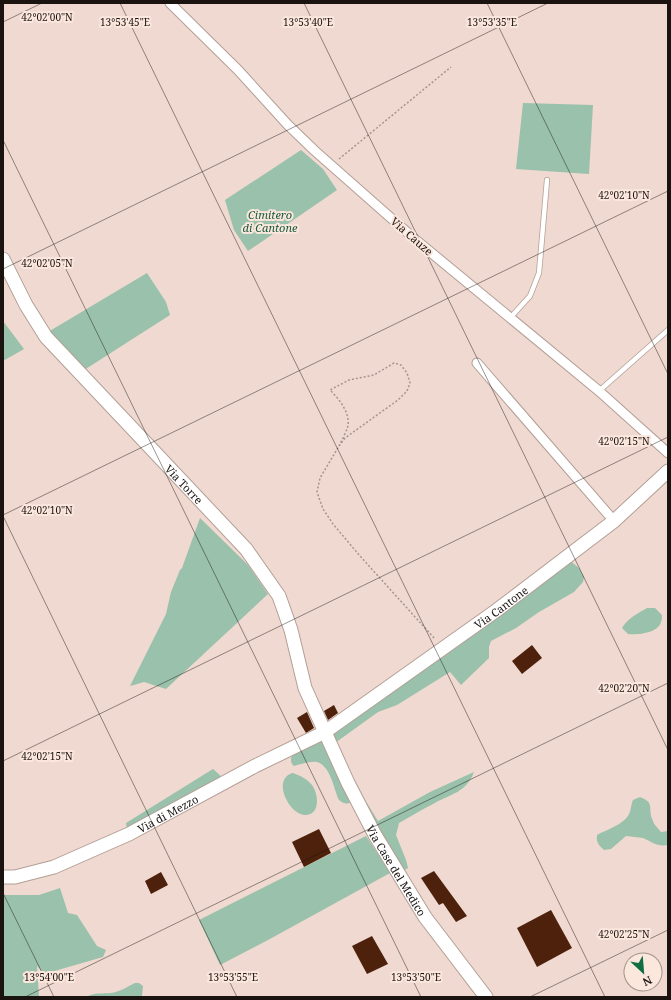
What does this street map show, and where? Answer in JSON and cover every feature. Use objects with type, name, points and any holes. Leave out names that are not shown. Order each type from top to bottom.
[{"type":"main road","name":"Via Torre","points":[[3,259],[26,305],[46,337],[246,549],[279,596],[291,630],[305,688],[326,732]]},
{"type":"main road","name":"Via Cantone","points":[[326,732],[497,610],[614,521],[668,471]]},
{"type":"main road","name":"Via di Mezzo","points":[[3,877],[15,877],[54,868],[129,834],[255,766],[326,732]]},
{"type":"main road","name":"Via Case del Medico","points":[[326,732],[348,783],[375,835],[426,917],[486,997]]},
{"type":"street","name":"Via Cauze","points":[[170,3],[238,70],[288,125],[332,165],[417,241],[599,391],[668,452]]},
{"type":"street","points":[[477,363],[614,521]]},
{"type":"lane","points":[[510,318],[530,296],[539,272],[547,180]]},
{"type":"lane","points":[[599,391],[668,330]]},
{"type":"path","points":[[332,165],[451,67]]},
{"type":"path","points":[[339,446],[348,425],[347,413],[330,390],[349,380],[374,375],[394,363],[401,365],[407,373],[410,383],[407,391],[398,400],[345,438],[320,478],[317,492],[323,509],[333,524],[397,598],[444,648]]},
{"type":"green space","points":[[523,103],[593,105],[589,174],[516,169]]},
{"type":"green space","name":"Cimitero di Cantone","points":[[301,150],[323,169],[337,190],[248,251],[234,230],[225,200]]},
{"type":"green space","points":[[147,273],[166,302],[170,315],[81,372],[48,332]]},
{"type":"green space","points":[[3,321],[24,349],[3,361]]},
{"type":"green space","points":[[200,518],[248,565],[268,594],[166,689],[144,682],[130,686],[166,614],[171,592],[182,568]]},
{"type":"green space","points":[[569,560],[579,568],[584,577],[583,582],[574,592],[539,612],[516,628],[491,641],[489,647],[489,658],[461,685],[450,672],[397,705],[378,712],[335,743],[333,734]]},
{"type":"green space","points":[[647,608],[655,608],[662,615],[662,620],[659,626],[652,631],[628,634],[622,628],[624,625],[633,616]]},
{"type":"green space","points":[[328,739],[355,801],[353,802],[345,803],[339,800],[329,773],[322,764],[314,762],[294,766],[292,764],[291,758],[294,754]]},
{"type":"green space","points":[[335,743],[365,800],[378,821],[430,792],[474,772],[471,779],[462,789],[399,823],[396,835],[408,868],[401,872],[372,823]]},
{"type":"green space","points":[[213,769],[223,778],[127,829],[126,823]]},
{"type":"green space","points":[[293,773],[306,779],[312,785],[316,793],[317,803],[311,814],[300,814],[294,810],[285,796],[283,782],[287,776]]},
{"type":"green space","points":[[640,797],[645,799],[650,804],[651,817],[656,826],[661,832],[668,831],[668,845],[658,845],[643,838],[626,836],[611,849],[604,850],[597,842],[597,835],[618,825],[625,819],[629,814],[633,800]]},
{"type":"green space","points":[[366,836],[390,873],[220,965],[199,920]]},
{"type":"green space","points":[[60,888],[68,913],[77,915],[97,946],[106,950],[103,957],[51,972],[43,972],[37,966],[39,997],[3,997],[3,895],[39,895]]},
{"type":"green space","points":[[135,983],[139,983],[143,986],[142,996],[86,997],[89,995],[114,992]]},
{"type":"building","points":[[532,645],[542,658],[522,674],[512,661]]},
{"type":"building","points":[[334,705],[338,713],[328,720],[324,711]]},
{"type":"building","points":[[307,712],[314,728],[306,733],[297,718]]},
{"type":"building","points":[[319,829],[331,853],[304,867],[292,842]]},
{"type":"building","points":[[434,871],[467,916],[456,922],[443,903],[439,905],[421,878]]},
{"type":"building","points":[[161,872],[168,885],[151,894],[145,881]]},
{"type":"building","points":[[551,910],[572,948],[537,967],[517,928]]},
{"type":"building","points":[[372,936],[388,964],[367,974],[352,946]]}]
